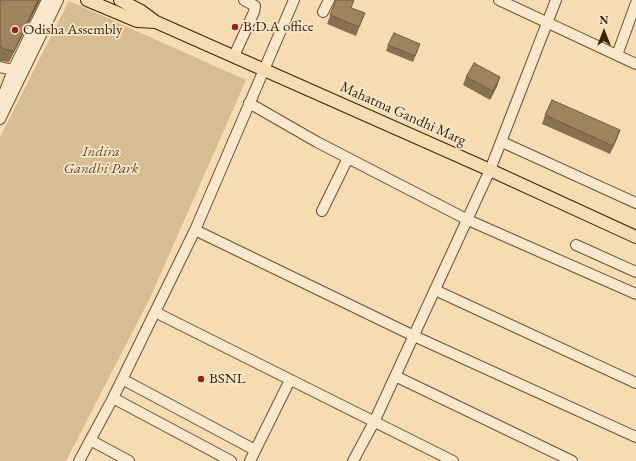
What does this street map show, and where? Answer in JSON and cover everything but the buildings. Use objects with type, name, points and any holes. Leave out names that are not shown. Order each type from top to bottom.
[{"type":"main road","name":"Mahatma Gandhi Marg","points":[[87,0],[137,21],[156,22]]},
{"type":"main road","name":"Mahatma Gandhi Marg","points":[[120,0],[141,11],[156,22],[234,56],[265,65],[636,237]]},
{"type":"street","points":[[0,104],[12,70],[46,0]]},
{"type":"street","points":[[0,119],[58,0]]},
{"type":"street","points":[[234,56],[254,12],[255,6],[244,0]]},
{"type":"street","points":[[265,65],[289,0]]},
{"type":"street","points":[[79,461],[113,398],[195,230],[294,0]]},
{"type":"street","points":[[323,12],[329,0]]},
{"type":"street","points":[[499,0],[636,64]]},
{"type":"street","points":[[354,461],[374,422],[490,170],[556,0]]},
{"type":"street","points":[[617,55],[636,3]]},
{"type":"street","points":[[0,67],[12,70]]},
{"type":"street","points":[[249,103],[317,142],[468,220],[636,294]]},
{"type":"street","points":[[502,142],[636,203]]},
{"type":"street","points":[[322,211],[348,158]]},
{"type":"street","points":[[195,230],[414,336],[636,436]]},
{"type":"street","points":[[576,245],[636,272]]},
{"type":"street","points":[[435,290],[636,383]]},
{"type":"street","points":[[155,312],[453,461]]},
{"type":"street","points":[[395,376],[572,461]]},
{"type":"street","points":[[122,379],[255,450]]},
{"type":"street","points":[[250,461],[290,380]]},
{"type":"street","points":[[113,398],[231,461]]},
{"type":"street","points":[[90,440],[129,461]]},
{"type":"green space","name":"Indira Gandhi Park","points":[[69,1],[246,80],[150,298],[66,461],[0,461],[0,137]]},
{"type":"place","name":"B.D.A office","points":[[235,27]]},
{"type":"place","name":"Odisha Assembly","points":[[15,30]]},
{"type":"place","name":"BSNL","points":[[201,379]]}]
